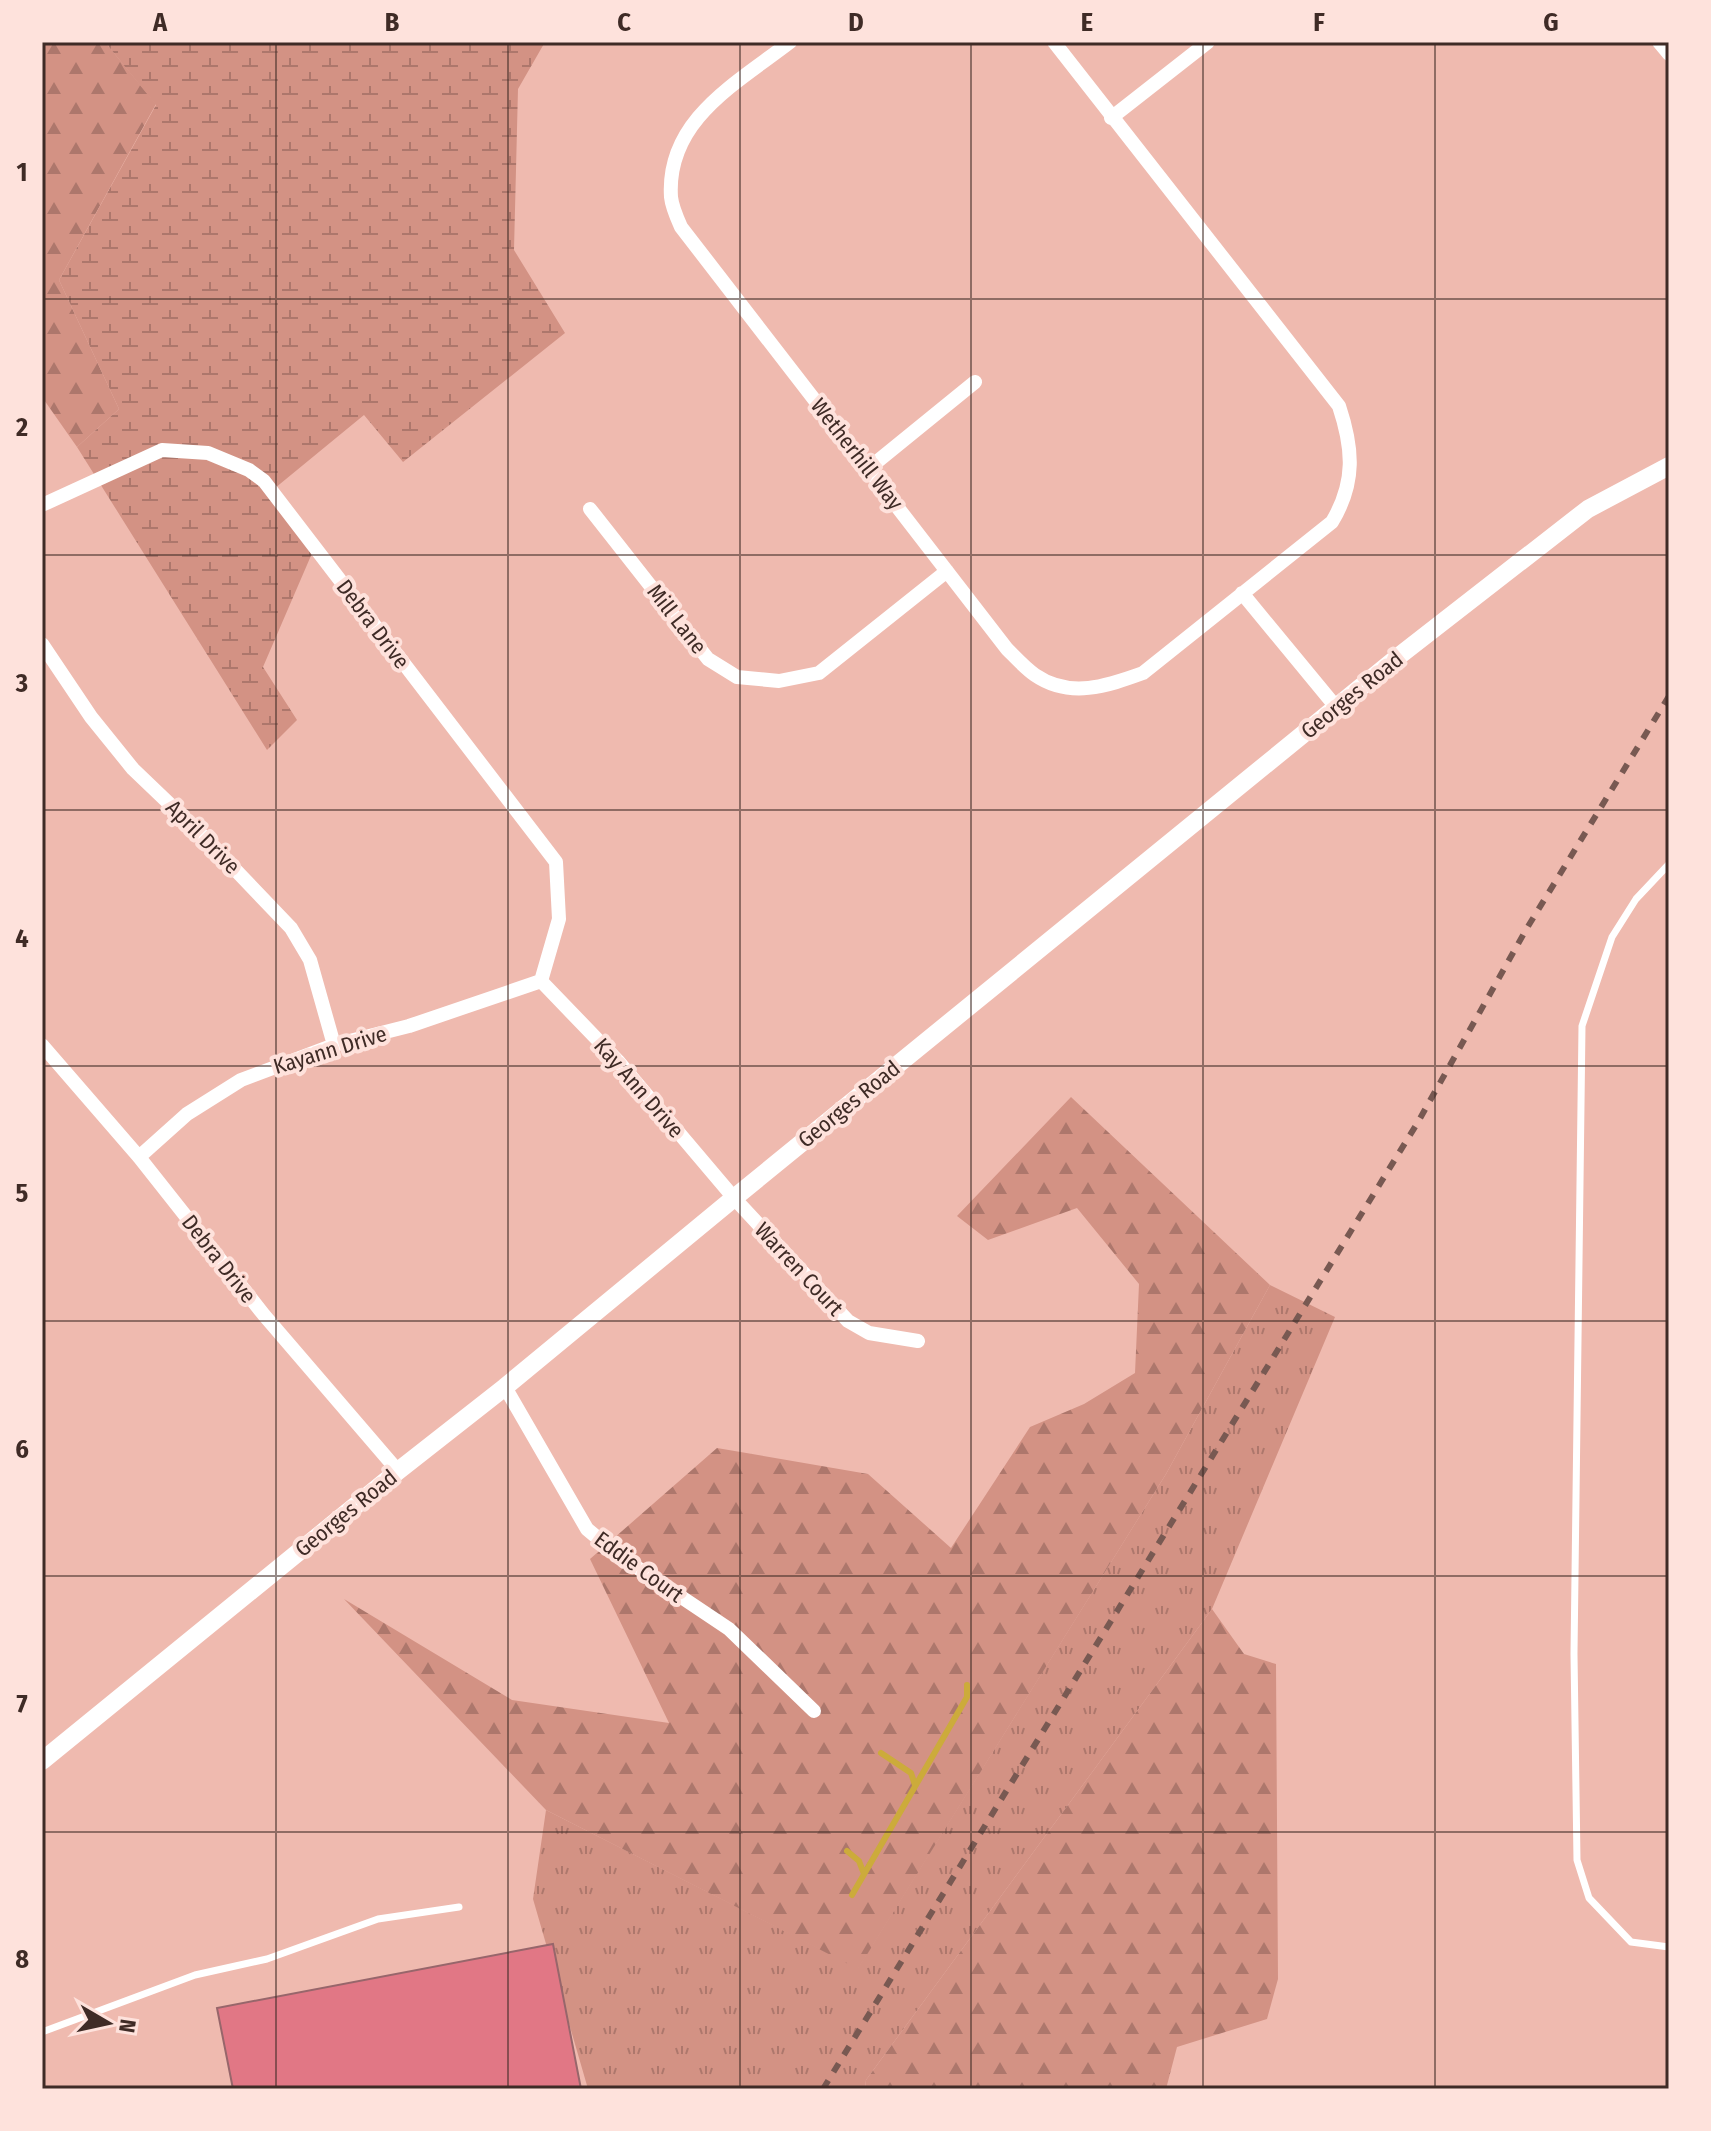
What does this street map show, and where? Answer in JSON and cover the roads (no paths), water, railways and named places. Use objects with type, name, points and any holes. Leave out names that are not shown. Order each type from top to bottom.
[{"type":"street","name":"Wetherhill Way","points":[[790,42],[702,110],[686,132],[672,172],[671,200],[681,227],[1007,649],[1035,675],[1058,686],[1081,690],[1109,686],[1143,673],[1332,522],[1345,501],[1350,467],[1349,435],[1339,406],[1054,42]]},
{"type":"street","points":[[1111,118],[1208,42]]},
{"type":"street","points":[[1659,42],[1669,54]]},
{"type":"street","points":[[868,469],[975,382]]},
{"type":"street","name":"Debra Drive","points":[[42,505],[162,450],[208,453],[249,470],[264,481],[556,862],[559,919],[541,981]]},
{"type":"street","name":"Georges Road","points":[[42,1761],[505,1387],[1336,707],[1588,509],[1669,466]]},
{"type":"street","name":"Mill Lane","points":[[590,509],[708,659],[737,677],[779,681],[819,673],[947,571]]},
{"type":"street","points":[[1242,593],[1336,707]]},
{"type":"street","name":"April Drive","points":[[42,644],[91,717],[133,769],[203,836],[291,928],[310,960],[334,1045]]},
{"type":"street","name":"Kayann Drive","points":[[139,1157],[187,1114],[241,1080],[334,1045],[409,1026],[541,981]]},
{"type":"street","name":"Kay Ann Drive","points":[[541,981],[618,1061],[734,1198]]},
{"type":"street","name":"Debra Drive","points":[[42,1045],[139,1157],[264,1315],[398,1471]]},
{"type":"street","name":"Warren Court","points":[[734,1198],[848,1321],[869,1333],[918,1341]]},
{"type":"street","name":"Eddie Court","points":[[505,1387],[587,1529],[617,1554],[729,1629],[814,1711]]},
{"type":"lane","points":[[1669,864],[1636,899],[1612,937],[1582,1026],[1574,1654],[1577,1860],[1589,1898],[1631,1942],[1669,1947]]},
{"type":"lane","points":[[42,2032],[195,1975],[267,1959],[378,1919],[459,1907]]},
{"type":"waterway","points":[[852,1895],[967,1697],[967,1685]]},
{"type":"waterway","points":[[881,1753],[911,1773],[915,1785]]},
{"type":"waterway","points":[[847,1851],[859,1861],[864,1874]]},
{"type":"railway","points":[[823,2089],[1418,1122],[1527,928],[1669,696]]}]
